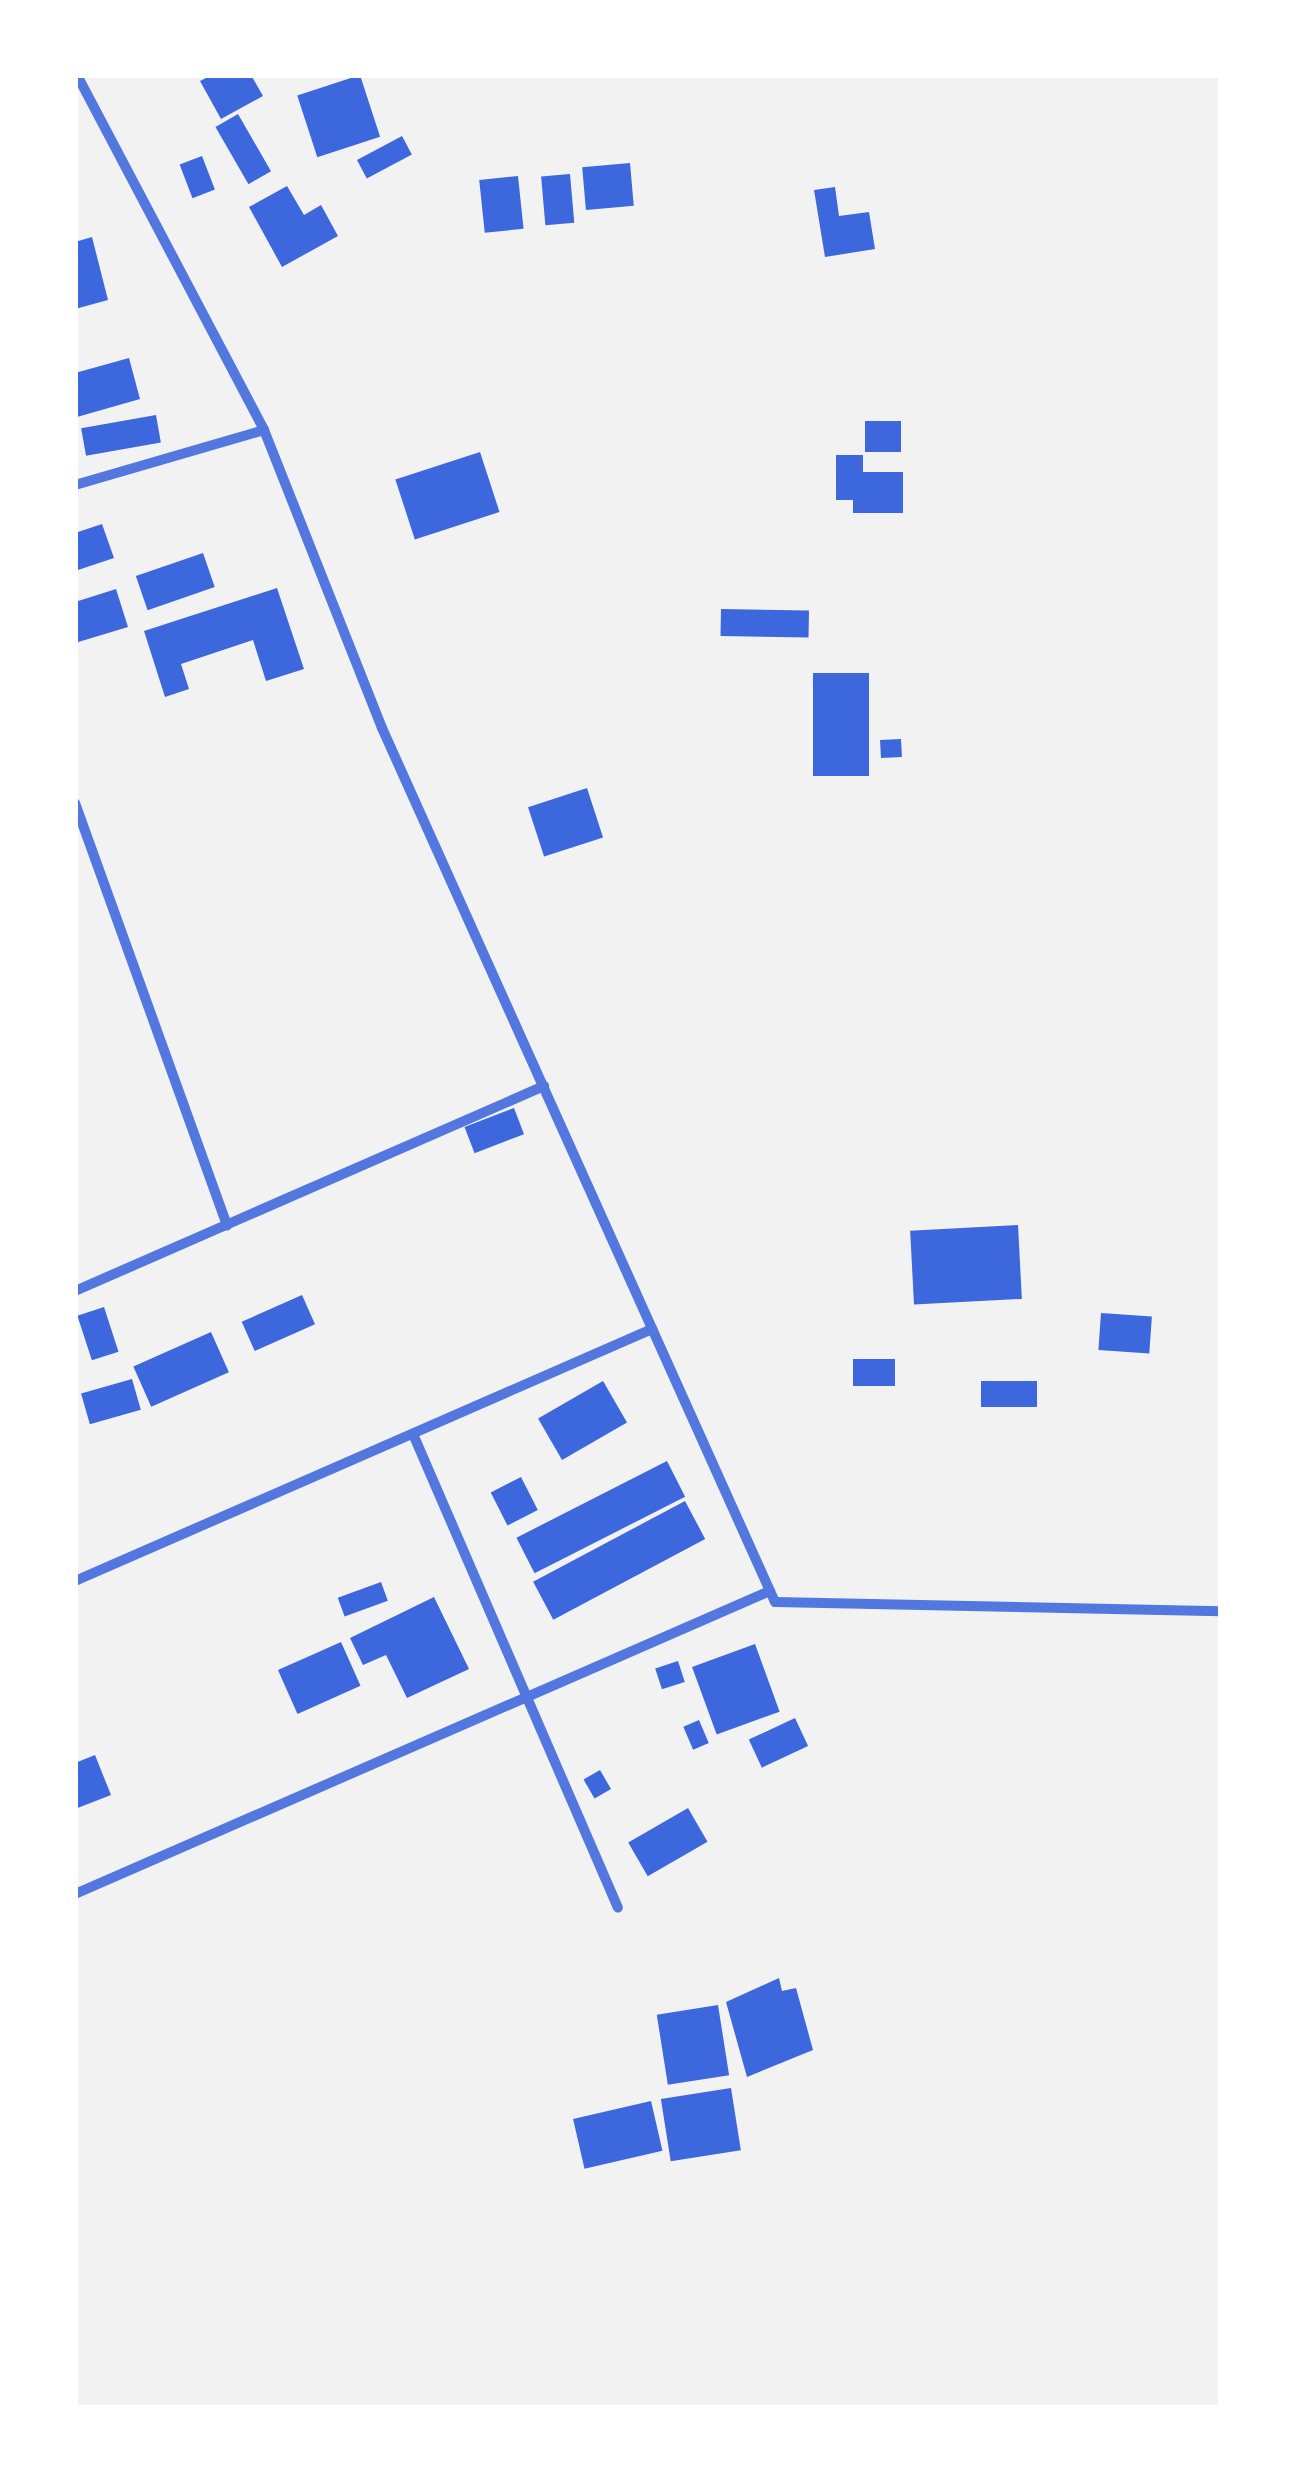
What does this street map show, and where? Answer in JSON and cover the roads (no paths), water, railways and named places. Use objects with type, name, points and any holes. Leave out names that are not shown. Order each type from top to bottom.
[{"type":"street","points":[[78,75],[264,430],[382,728],[775,1602],[1221,1611]]},
{"type":"street","points":[[75,485],[264,430]]},
{"type":"street","points":[[75,804],[226,1225]]},
{"type":"street","points":[[75,1292],[544,1086]]},
{"type":"street","points":[[75,1582],[652,1330]]},
{"type":"street","points":[[413,1434],[618,1908]]},
{"type":"street","points":[[75,1894],[770,1592]]}]
